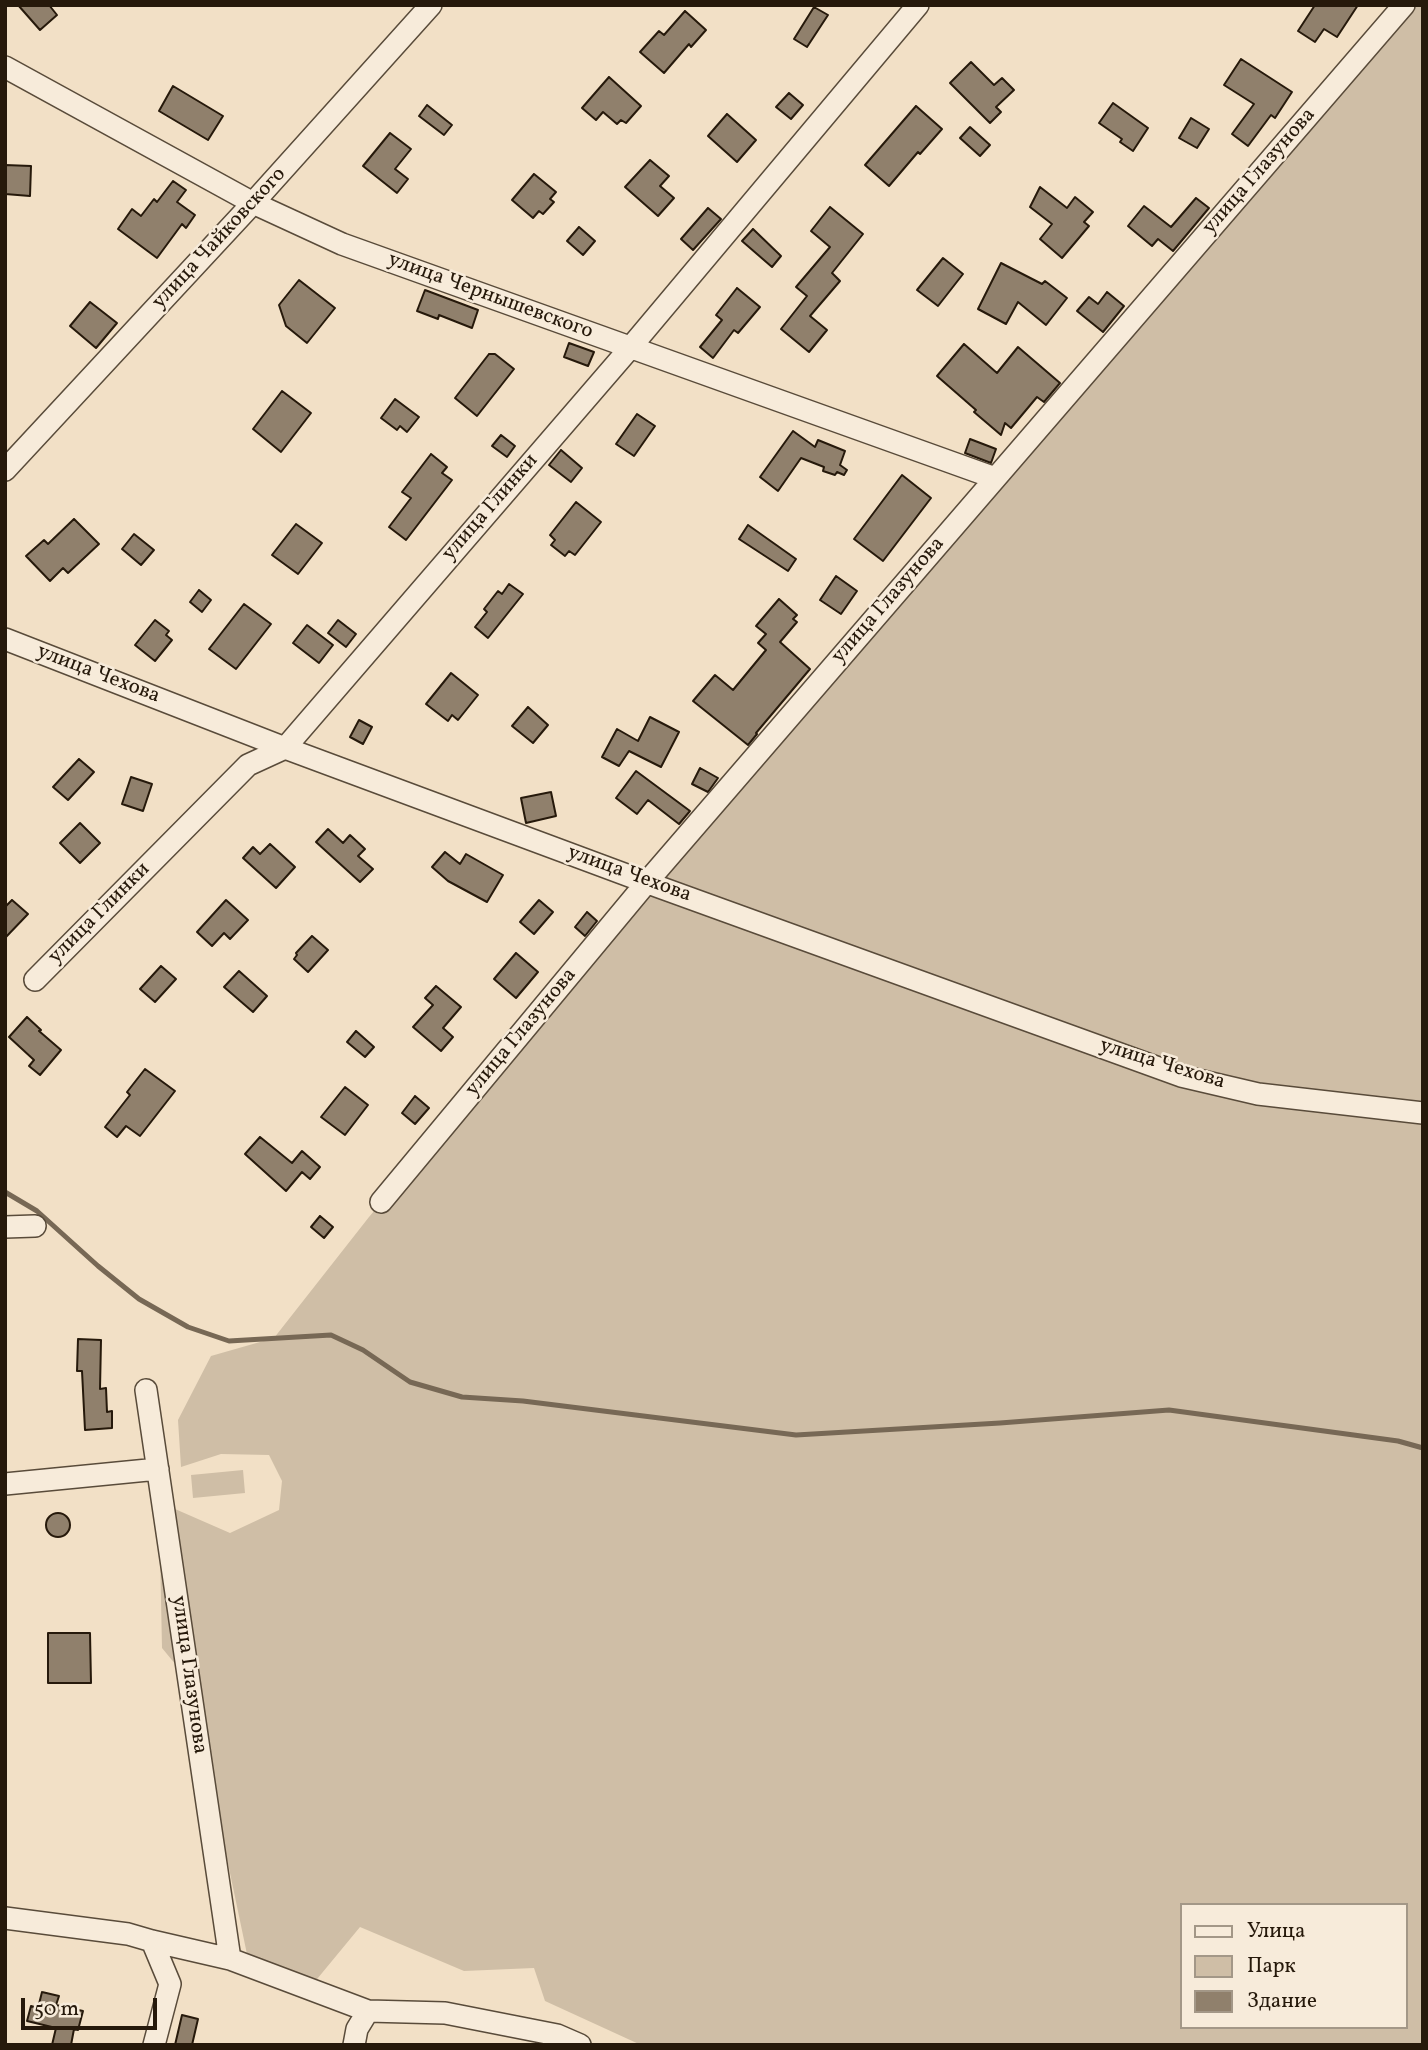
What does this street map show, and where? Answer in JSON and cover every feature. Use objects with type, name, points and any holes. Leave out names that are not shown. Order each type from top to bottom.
[{"type":"street","name":"улица Чайковского","points":[[5,470],[253,203],[431,5]]},
{"type":"street","name":"улица Глинки","points":[[36,980],[248,765],[285,748],[630,348],[918,5]]},
{"type":"street","name":"улица Глазунова","points":[[381,1202],[647,882],[1404,5]]},
{"type":"street","name":"улица Чернышевского","points":[[5,67],[253,203],[341,244],[995,478]]},
{"type":"street","name":"улица Чехова","points":[[5,639],[285,748],[1181,1076],[1258,1094],[1423,1113]]},
{"type":"street","points":[[5,1227],[35,1226]]},
{"type":"street","name":"улица Глазунова","points":[[146,1390],[230,1959]]},
{"type":"street","points":[[5,1483],[158,1469]]},
{"type":"street","points":[[5,1919],[128,1934],[230,1959],[368,2011],[445,2013],[580,2045]]},
{"type":"street","points":[[152,1941],[170,1984],[154,2045]]},
{"type":"street","points":[[354,2045],[357,2029],[368,2011]]},
{"type":"green space","points":[[1423,5],[1423,2045],[641,2045],[545,2001],[534,1968],[464,1971],[360,1927],[308,1990],[248,1959],[190,1682],[162,1648],[159,1502],[230,1533],[279,1510],[282,1481],[269,1455],[221,1454],[181,1467],[178,1420],[211,1356],[274,1338],[369,1217],[924,560],[1314,126],[1396,6]]},
{"type":"green space","points":[[243,1470],[245,1493],[193,1498],[191,1475]]},
{"type":"building","points":[[18,5],[49,5],[57,15],[40,30]]},
{"type":"building","points":[[1315,5],[1358,5],[1337,37],[1324,29],[1315,42],[1298,31]]},
{"type":"building","points":[[814,7],[828,15],[807,47],[794,39]]},
{"type":"building","points":[[685,11],[706,30],[691,47],[689,44],[664,73],[640,52],[659,31],[664,35]]},
{"type":"building","points":[[1241,59],[1292,92],[1275,118],[1271,115],[1248,146],[1232,134],[1254,104],[1224,85]]},
{"type":"building","points":[[971,62],[994,85],[1002,78],[1014,90],[996,107],[1001,112],[990,123],[950,83]]},
{"type":"building","points":[[609,77],[641,106],[626,123],[621,120],[617,124],[603,112],[596,120],[582,108]]},
{"type":"building","points":[[173,86],[223,116],[208,140],[159,111]]},
{"type":"building","points":[[789,93],[803,105],[791,119],[776,107]]},
{"type":"building","points":[[1113,103],[1148,128],[1133,151],[1120,142],[1122,139],[1099,123]]},
{"type":"building","points":[[427,105],[452,125],[444,135],[419,116]]},
{"type":"building","points":[[916,106],[942,129],[889,186],[865,165]]},
{"type":"building","points":[[727,114],[756,140],[737,162],[708,136]]},
{"type":"building","points":[[1191,118],[1209,129],[1197,148],[1179,138]]},
{"type":"building","points":[[970,127],[990,145],[980,156],[960,138]]},
{"type":"building","points":[[390,133],[411,149],[395,169],[408,179],[397,193],[363,166]]},
{"type":"building","points":[[650,160],[669,176],[660,186],[674,198],[658,216],[625,187]]},
{"type":"building","points":[[5,165],[31,166],[30,196],[5,194]]},
{"type":"building","points":[[534,174],[556,192],[550,199],[554,202],[543,214],[539,211],[533,218],[512,200]]},
{"type":"building","points":[[173,181],[186,190],[177,202],[195,215],[186,228],[182,224],[157,258],[118,229],[132,209],[141,216],[154,199],[157,202]]},
{"type":"building","points":[[1040,187],[1067,208],[1075,197],[1093,212],[1084,222],[1089,226],[1062,258],[1040,239],[1052,224],[1030,207]]},
{"type":"building","points":[[1196,198],[1209,208],[1173,251],[1158,239],[1152,246],[1128,226],[1144,206],[1171,227]]},
{"type":"building","points":[[830,207],[863,234],[832,273],[840,281],[810,316],[827,330],[809,352],[781,329],[807,296],[796,287],[830,247],[811,231]]},
{"type":"building","points":[[708,208],[721,219],[693,250],[681,239]]},
{"type":"building","points":[[579,227],[595,241],[583,255],[567,241]]},
{"type":"building","points":[[753,229],[781,256],[772,267],[742,241]]},
{"type":"building","points":[[943,258],[963,274],[938,306],[917,290]]},
{"type":"building","points":[[1001,263],[1042,284],[1045,281],[1067,298],[1046,325],[1018,302],[1006,324],[978,309]]},
{"type":"building","points":[[299,280],[335,308],[307,343],[286,326],[279,305]]},
{"type":"building","points":[[737,288],[760,307],[738,333],[734,330],[713,358],[700,347],[722,320],[716,315]]},
{"type":"building","points":[[425,290],[478,310],[472,328],[439,315],[438,319],[417,311]]},
{"type":"building","points":[[1107,292],[1124,306],[1103,332],[1077,311],[1089,297],[1098,304]]},
{"type":"building","points":[[90,302],[117,323],[96,348],[70,326]]},
{"type":"building","points":[[569,343],[594,352],[588,366],[564,357]]},
{"type":"building","points":[[964,344],[997,373],[1018,347],[1060,383],[1044,402],[1037,397],[1011,428],[1005,423],[1001,435],[937,376]]},
{"type":"building","points":[[489,354],[495,354],[514,369],[477,416],[455,398]]},
{"type":"building","points":[[282,391],[311,413],[281,452],[253,429]]},
{"type":"building","points":[[395,399],[419,417],[407,432],[400,426],[397,430],[381,418]]},
{"type":"building","points":[[637,414],[655,426],[634,456],[616,444]]},
{"type":"building","points":[[793,431],[815,447],[818,440],[845,451],[840,465],[847,470],[844,475],[823,471],[824,467],[801,458],[778,491],[760,477]]},
{"type":"building","points":[[501,435],[515,446],[507,457],[492,446]]},
{"type":"building","points":[[970,439],[996,449],[991,463],[965,453]]},
{"type":"building","points":[[561,450],[582,468],[571,482],[549,465]]},
{"type":"building","points":[[431,454],[447,467],[442,473],[452,480],[406,540],[389,527],[411,498],[402,492]]},
{"type":"building","points":[[902,475],[931,498],[883,561],[854,539]]},
{"type":"building","points":[[576,502],[601,522],[575,555],[569,551],[565,556],[551,545],[555,540],[550,535]]},
{"type":"building","points":[[74,519],[99,544],[68,573],[63,568],[50,581],[26,556],[44,540],[48,544]]},
{"type":"building","points":[[296,524],[322,543],[298,574],[272,555]]},
{"type":"building","points":[[748,525],[796,559],[788,571],[739,539]]},
{"type":"building","points":[[134,534],[154,550],[141,565],[122,549]]},
{"type":"building","points":[[836,576],[857,591],[841,614],[820,600]]},
{"type":"building","points":[[509,584],[523,594],[488,638],[475,627],[487,612],[484,609],[498,591],[502,594]]},
{"type":"building","points":[[199,590],[211,600],[202,612],[190,602]]},
{"type":"building","points":[[779,599],[797,615],[793,619],[797,622],[780,642],[810,669],[748,745],[693,701],[715,675],[733,690],[766,650],[758,643],[766,634],[756,626]]},
{"type":"building","points":[[244,604],[271,624],[236,669],[209,649]]},
{"type":"building","points":[[155,620],[169,631],[166,635],[172,640],[155,661],[135,645]]},
{"type":"building","points":[[338,620],[356,634],[346,647],[328,633]]},
{"type":"building","points":[[307,625],[333,645],[319,663],[293,643]]},
{"type":"building","points":[[451,673],[478,695],[458,720],[452,715],[448,721],[426,704]]},
{"type":"building","points":[[528,707],[548,725],[533,743],[512,726]]},
{"type":"building","points":[[650,717],[679,732],[661,767],[629,751],[619,766],[602,757],[617,729],[638,741]]},
{"type":"building","points":[[359,720],[372,727],[363,744],[350,737]]},
{"type":"building","points":[[79,759],[94,772],[68,800],[53,787]]},
{"type":"building","points":[[700,768],[718,778],[708,792],[692,784]]},
{"type":"building","points":[[636,771],[690,811],[679,824],[648,800],[637,814],[616,798]]},
{"type":"building","points":[[131,777],[152,784],[143,811],[122,804]]},
{"type":"building","points":[[551,792],[556,816],[526,823],[521,798]]},
{"type":"building","points":[[80,823],[100,843],[80,863],[60,843]]},
{"type":"building","points":[[328,829],[343,843],[350,835],[365,849],[358,856],[373,869],[360,882],[316,842]]},
{"type":"building","points":[[270,844],[295,867],[276,888],[243,858],[253,847],[260,854]]},
{"type":"building","points":[[445,852],[460,864],[466,854],[503,875],[487,902],[448,881],[432,867]]},
{"type":"building","points":[[12,900],[28,914],[5,938],[5,907]]},
{"type":"building","points":[[226,900],[248,920],[230,939],[224,933],[212,946],[197,932]]},
{"type":"building","points":[[539,900],[553,912],[534,934],[520,922]]},
{"type":"building","points":[[587,912],[597,921],[585,936],[575,927]]},
{"type":"building","points":[[312,936],[328,950],[308,972],[294,959],[296,953]]},
{"type":"building","points":[[516,953],[538,972],[516,998],[494,979]]},
{"type":"building","points":[[161,966],[176,979],[155,1002],[140,989]]},
{"type":"building","points":[[239,971],[267,996],[253,1012],[224,987]]},
{"type":"building","points":[[436,986],[461,1007],[443,1028],[453,1037],[441,1051],[413,1027],[433,1005],[425,998]]},
{"type":"building","points":[[27,1017],[61,1050],[40,1075],[29,1066],[34,1060],[9,1037]]},
{"type":"building","points":[[356,1031],[374,1047],[365,1057],[347,1042]]},
{"type":"building","points":[[145,1069],[175,1091],[140,1136],[126,1126],[117,1137],[105,1127],[130,1095],[127,1092]]},
{"type":"building","points":[[345,1087],[368,1105],[345,1135],[321,1117]]},
{"type":"building","points":[[415,1096],[429,1108],[415,1124],[402,1113]]},
{"type":"building","points":[[260,1137],[292,1163],[302,1151],[320,1167],[310,1179],[302,1172],[286,1191],[245,1154]]},
{"type":"building","points":[[320,1216],[333,1227],[324,1238],[311,1227]]},
{"type":"building","points":[[78,1339],[101,1340],[100,1389],[106,1388],[107,1412],[112,1411],[112,1428],[85,1430],[82,1371],[77,1371]]},
{"type":"building","points":[[58,1513],[69,1520],[70,1525],[63,1536],[58,1537],[47,1530],[46,1525],[53,1514]]},
{"type":"building","points":[[48,1633],[90,1633],[91,1683],[48,1683]]},
{"type":"building","points":[[42,1992],[59,1996],[56,2005],[83,2011],[78,2030],[74,2029],[71,2045],[52,2045],[56,2028],[27,2021],[31,2006],[38,2008]]},
{"type":"building","points":[[182,2015],[198,2019],[192,2045],[175,2045]]},
{"type":"waterway","points":[[5,1192],[37,1211],[139,1299],[188,1327],[229,1341],[331,1335],[363,1350],[410,1382],[462,1397],[523,1401],[796,1435],[1169,1410],[1398,1441],[1423,1448]]}]
